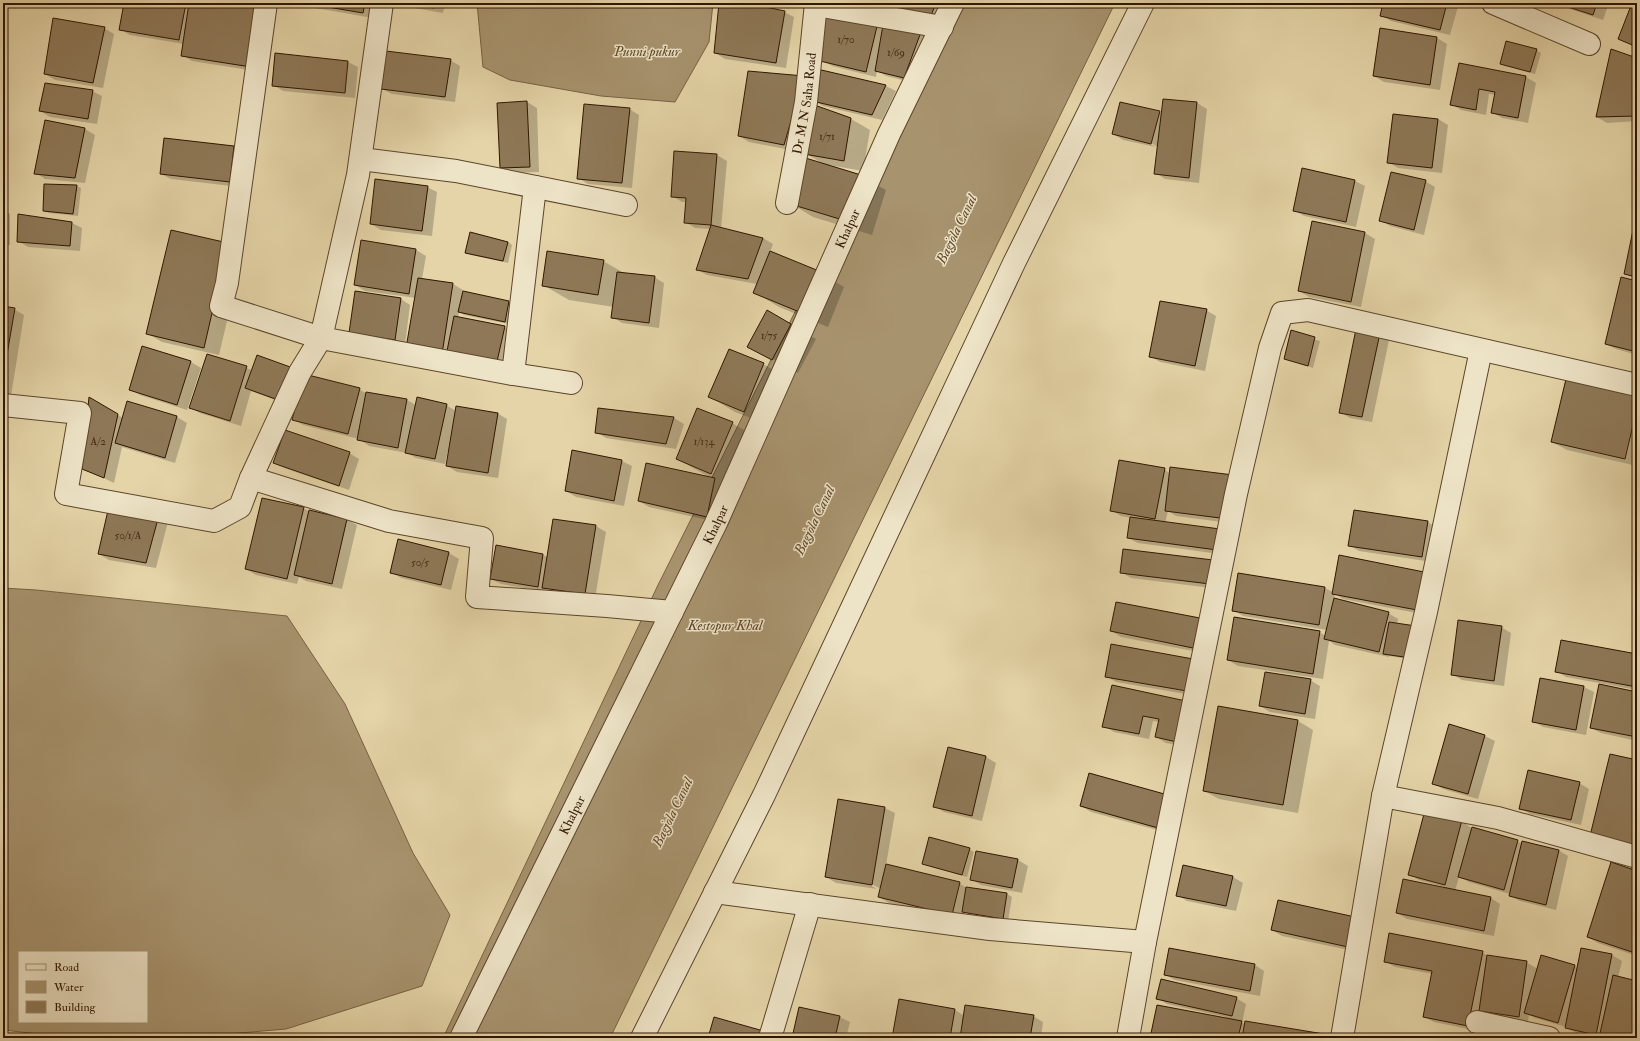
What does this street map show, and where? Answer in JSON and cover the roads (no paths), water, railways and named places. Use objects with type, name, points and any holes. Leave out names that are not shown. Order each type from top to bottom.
[{"type":"street","points":[[266,3],[227,283],[221,306],[321,338],[512,374],[571,382]]},
{"type":"street","points":[[3,406],[80,413],[66,494],[214,521],[240,507],[251,478],[300,372],[321,338],[361,159],[382,3]]},
{"type":"street","name":"Khalpar","points":[[461,1038],[549,863],[716,523],[889,134],[953,3]]},
{"type":"street","points":[[642,1038],[764,795],[1014,263],[1143,3]]},
{"type":"street","points":[[1493,3],[1589,44]]},
{"type":"street","points":[[816,4],[942,27]]},
{"type":"street","name":"Dr M N Saha Road","points":[[787,203],[806,102],[816,4]]},
{"type":"street","points":[[361,159],[456,172],[626,205]]},
{"type":"street","points":[[512,374],[534,187]]},
{"type":"street","points":[[1128,1038],[1145,942],[1236,494],[1270,348],[1282,313],[1308,310],[1637,385]]},
{"type":"street","points":[[1342,1038],[1384,796],[1428,604],[1482,350]]},
{"type":"street","points":[[251,478],[389,521],[482,538],[476,596],[672,612]]},
{"type":"street","points":[[1384,796],[1498,818],[1637,857]]},
{"type":"street","points":[[715,892],[990,929],[1145,942]]},
{"type":"street","points":[[770,1038],[810,904]]},
{"type":"street","points":[[1477,1022],[1549,1038]]},
{"type":"water","name":"Punni pukur","points":[[477,3],[713,3],[709,42],[675,102],[601,96],[510,80],[483,67]]},
{"type":"water","name":"Kestopur Khal","points":[[950,3],[1115,3],[610,1038],[443,1038],[658,585]]},
{"type":"water","points":[[3,588],[36,590],[287,616],[345,704],[413,853],[450,915],[422,986],[286,1029],[182,1038],[75,1038],[3,1030]]},
{"type":"water label","name":"Bagjola Canal","points":[[956,229]]},
{"type":"water label","name":"Bagjola Canal","points":[[814,520]]},
{"type":"water label","name":"Bagjola Canal","points":[[672,812]]}]
